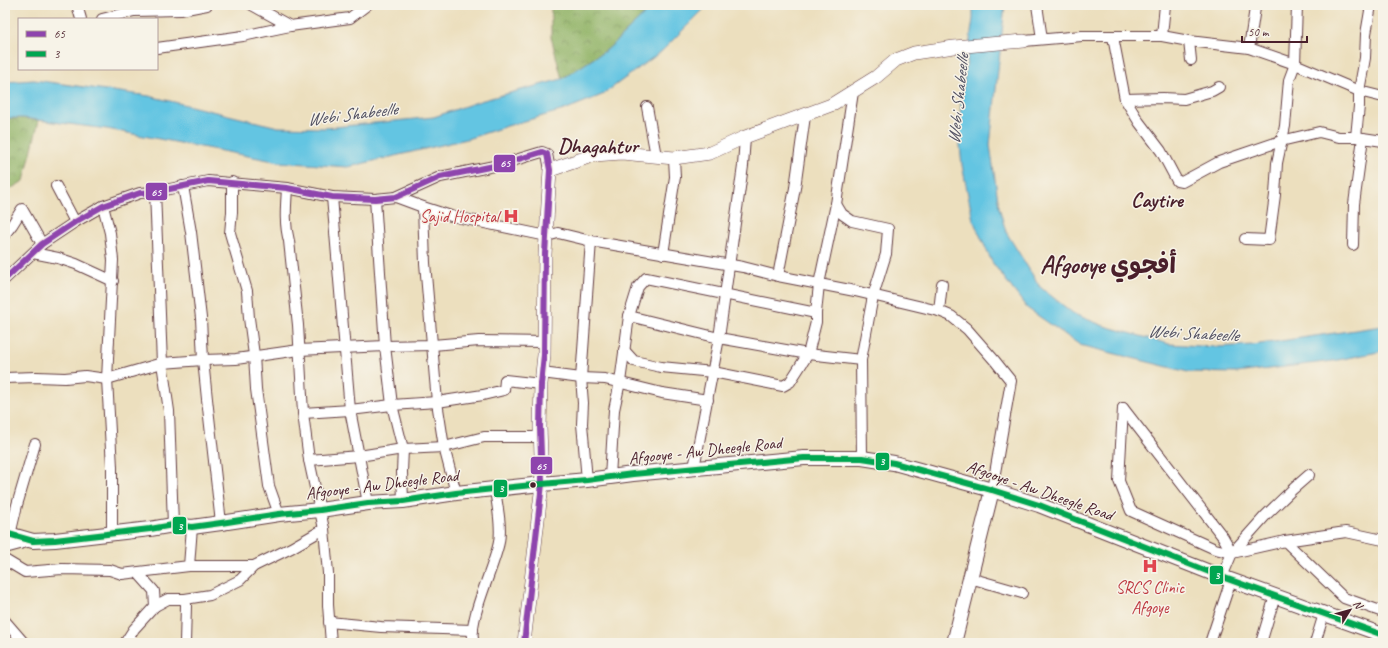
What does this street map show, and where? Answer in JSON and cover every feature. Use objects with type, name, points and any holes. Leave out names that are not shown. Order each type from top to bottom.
[{"type":"main road","name":"Afgooye - Aw Dheegle Road","points":[[8,534],[33,541],[150,529],[173,525],[192,527],[368,503],[403,501],[456,493],[694,468],[804,458],[862,458],[894,463],[1040,505],[1226,579],[1383,635]]},
{"type":"main road","points":[[954,643],[992,490]]},
{"type":"street","points":[[77,5],[81,18]]},
{"type":"street","points":[[107,18],[135,12],[181,10],[207,5]]},
{"type":"street","points":[[252,5],[290,26]]},
{"type":"street","points":[[158,48],[243,36],[290,26],[350,18],[367,5]]},
{"type":"street","points":[[1037,5],[1042,39]]},
{"type":"street","points":[[1162,36],[1165,5]]},
{"type":"street","points":[[1249,48],[1255,8],[1257,5]]},
{"type":"street","points":[[1245,239],[1269,240],[1275,195],[1277,163],[1285,126],[1289,80],[1295,64],[1297,5]]},
{"type":"street","points":[[1353,245],[1354,204],[1359,137],[1359,91],[1365,58],[1366,34],[1371,5]]},
{"type":"street","points":[[550,170],[594,155],[622,153],[674,158],[710,152],[745,137],[805,116],[831,105],[876,77],[896,60],[914,53],[954,47],[1042,39],[1082,36],[1162,36],[1189,41],[1249,48],[1295,64],[1359,91],[1383,97]]},
{"type":"street","points":[[1113,37],[1125,99],[1139,122],[1161,151],[1177,181],[1182,182],[1219,162],[1281,141],[1319,132],[1339,137],[1359,137],[1383,141]]},
{"type":"street","points":[[1189,41],[1191,60]]},
{"type":"street","points":[[1125,99],[1184,99],[1212,91],[1219,87]]},
{"type":"street","points":[[624,350],[634,361],[661,367],[713,372],[783,386],[790,382],[808,354],[816,322],[819,284],[836,204],[853,92]]},
{"type":"street","points":[[647,107],[656,156]]},
{"type":"street","points":[[778,276],[795,188],[805,116]]},
{"type":"street","points":[[694,468],[719,338],[743,166],[745,137]]},
{"type":"street","points":[[5,278],[42,244],[75,222],[103,206],[140,193],[155,192],[208,181],[287,188],[332,197],[375,199],[396,197],[440,177],[499,165],[542,152],[547,154],[550,170],[540,437],[542,484],[524,643]]},
{"type":"street","points":[[663,254],[675,177],[674,158]]},
{"type":"street","points":[[232,182],[230,233],[247,290],[256,389],[269,486],[279,514]]},
{"type":"street","points":[[56,186],[75,222]]},
{"type":"street","points":[[182,186],[191,232],[201,318],[203,360],[221,523]]},
{"type":"street","points":[[287,188],[286,230],[289,241],[298,325],[303,413],[309,460],[324,529],[328,573],[331,643]]},
{"type":"street","points":[[155,192],[162,363],[170,411],[173,525]]},
{"type":"street","points":[[332,197],[350,410],[368,503]]},
{"type":"street","points":[[396,197],[423,208],[451,216],[547,236],[558,233],[591,242],[743,267],[778,276],[939,310],[951,316],[967,329],[1011,381],[992,490]]},
{"type":"street","points":[[375,199],[385,346],[392,405],[403,449],[403,501]]},
{"type":"street","points":[[836,204],[842,214],[852,221],[888,229],[886,254],[873,296],[861,360],[862,458]]},
{"type":"street","points":[[103,206],[110,233],[113,260],[108,379],[112,467],[112,533]]},
{"type":"street","points":[[423,208],[425,263],[437,402],[444,447],[456,493]]},
{"type":"street","points":[[5,234],[22,209],[42,244]]},
{"type":"street","points":[[588,480],[582,424],[583,403],[581,378],[591,242]]},
{"type":"street","points":[[32,253],[58,258],[76,264],[113,282]]},
{"type":"street","points":[[610,477],[614,410],[620,382],[629,316],[638,287],[646,278],[816,313]]},
{"type":"street","points":[[939,310],[942,284]]},
{"type":"street","points":[[629,316],[719,338],[808,354],[861,360]]},
{"type":"street","points":[[5,378],[65,378],[85,376],[108,379],[162,363],[236,359],[254,355],[299,350],[479,342],[543,342]]},
{"type":"street","points":[[303,413],[437,402],[483,395],[504,390],[505,380],[542,378],[605,379],[662,393],[708,400]]},
{"type":"street","points":[[1232,553],[1223,537],[1123,408],[1119,481],[1132,511],[1215,549],[1232,553],[1285,541],[1346,532],[1383,540]]},
{"type":"street","points":[[309,460],[359,456],[403,449],[444,447],[484,438],[540,437]]},
{"type":"street","points":[[8,534],[34,444]]},
{"type":"street","points":[[1210,643],[1232,553],[1293,489],[1309,476]]},
{"type":"street","points":[[474,643],[472,634],[476,614],[493,565],[499,541],[495,489]]},
{"type":"street","points":[[189,566],[192,527]]},
{"type":"street","points":[[125,643],[134,629],[155,606],[168,599],[185,599],[210,595],[240,580],[254,566],[291,548],[324,529]]},
{"type":"street","points":[[5,548],[33,541]]},
{"type":"street","points":[[1285,541],[1344,598],[1383,612]]},
{"type":"street","points":[[5,560],[25,572],[62,569],[110,570],[122,574],[189,566],[254,566]]},
{"type":"street","points":[[138,573],[154,591],[155,606]]},
{"type":"street","points":[[970,578],[1022,593]]},
{"type":"street","points":[[1261,643],[1275,596]]},
{"type":"street","points":[[185,599],[185,643],[189,643]]},
{"type":"street","points":[[1315,643],[1324,614]]},
{"type":"street","points":[[5,621],[24,643]]},
{"type":"street","points":[[329,622],[382,627],[473,630]]},
{"type":"green space","points":[[551,5],[654,5],[608,49],[562,79],[551,37]]},
{"type":"green space","points":[[5,118],[39,120],[24,181],[5,192]]},
{"type":"water","points":[[654,5],[708,5],[662,51],[602,95],[564,110],[467,139],[348,167],[279,162],[107,129],[23,118],[5,118],[5,82],[34,80],[149,96],[278,127],[325,128],[434,117],[480,101],[562,79],[608,49]]},
{"type":"water","points":[[973,5],[1005,5],[990,145],[999,207],[1006,232],[1040,287],[1074,314],[1104,326],[1169,344],[1216,347],[1253,345],[1383,326],[1383,351],[1333,361],[1236,373],[1188,372],[1080,345],[1027,308],[992,262],[973,220],[962,165],[959,136],[961,101],[973,19]]},
{"type":"transit line","name":"65","points":[[5,279],[42,244],[75,222],[103,206],[140,193],[155,192],[208,181],[287,188],[332,197],[375,199],[396,197],[440,177],[499,165],[542,152],[547,154],[550,170],[545,254],[544,355],[541,384],[540,427],[542,484],[524,643]]},
{"type":"transit line","name":"3","points":[[5,533],[33,541],[55,540],[173,525],[192,527],[368,503],[403,501],[456,493],[633,474],[804,458],[862,458],[894,463],[992,490],[1039,505],[1222,577],[1383,635]]},
{"type":"place","name":"Sajid Hospital","points":[[511,216]]},
{"type":"place","name":"SRCS Clinic Afgoye","points":[[1150,566]]},
{"type":"district","name":"Dhagahtur","points":[[598,146]]},
{"type":"district","name":"Caytire","points":[[1157,200]]},
{"type":"district","name":"Afgooye أفجوي","points":[[1108,264]]},
{"type":"water label","name":"Webi Shabeelle","points":[[958,99]]},
{"type":"water label","name":"Webi Shabeelle","points":[[352,114]]},
{"type":"water label","name":"Webi Shabeelle","points":[[1193,333]]}]
